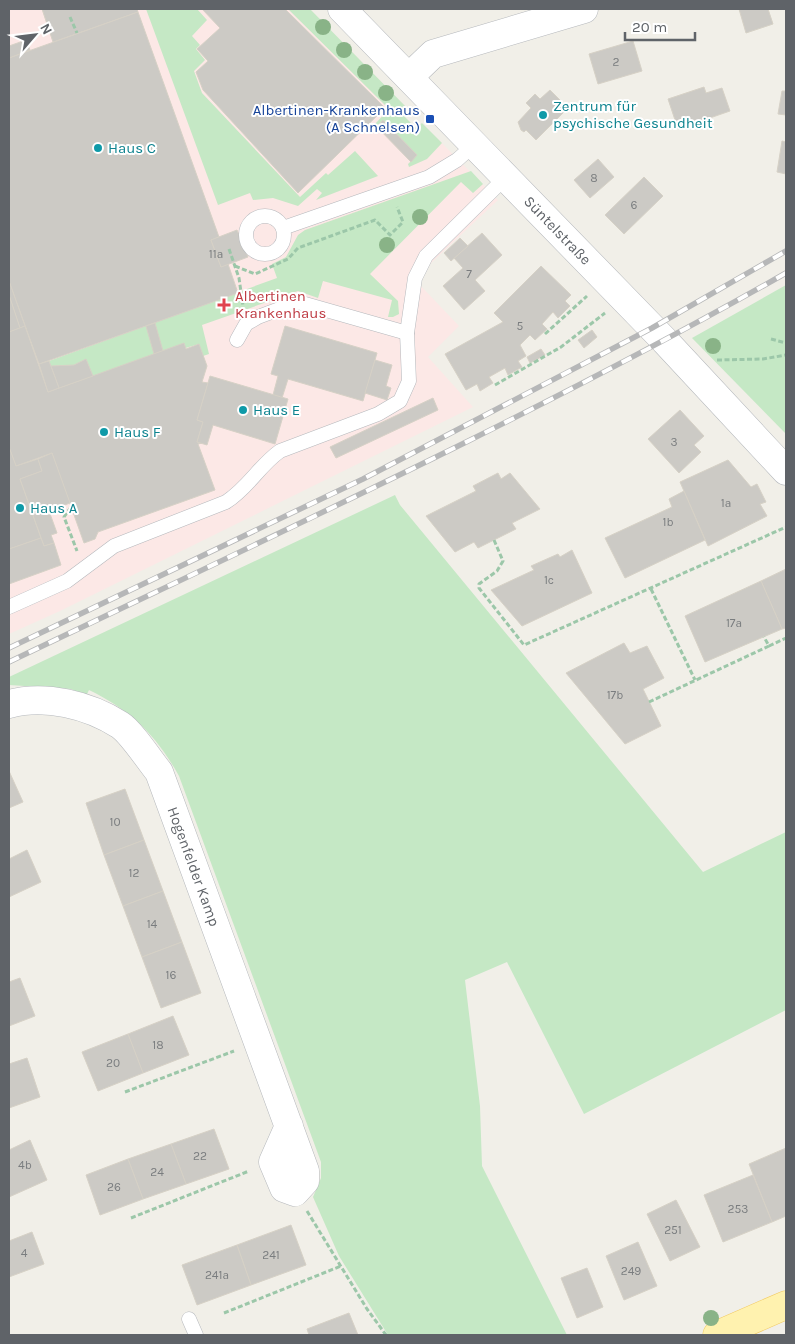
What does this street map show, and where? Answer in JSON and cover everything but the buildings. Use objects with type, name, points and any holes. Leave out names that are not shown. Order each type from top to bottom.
[{"type":"main road","points":[[717,1335],[786,1306]]},
{"type":"street","name":"Süntelstraße","points":[[342,9],[781,461]]},
{"type":"street","points":[[409,77],[433,54],[584,9]]},
{"type":"street","name":"Hogenfelder Kamp","points":[[9,704],[23,700],[74,704],[121,726],[159,772],[305,1171],[305,1181],[295,1192]]},
{"type":"street","points":[[288,1126],[273,1162],[284,1188],[295,1192]]},
{"type":"lane","points":[[283,228],[429,177],[457,160],[474,144]]},
{"type":"lane","points":[[9,607],[66,581],[114,546],[226,502],[243,491],[271,457],[280,451],[392,407],[403,397],[409,380],[407,333],[415,278],[426,256],[506,178]]},
{"type":"lane","points":[[238,340],[246,324],[249,322],[298,302],[407,333]]},
{"type":"lane","points":[[189,1319],[196,1335]]},
{"type":"path","points":[[70,17],[76,33]]},
{"type":"path","points":[[235,266],[255,274],[288,259],[298,248],[376,220],[390,235],[403,222],[390,190]]},
{"type":"path","points":[[229,249],[240,278],[242,305],[249,322]]},
{"type":"path","points":[[545,334],[589,294]]},
{"type":"path","points":[[495,386],[561,348],[608,311]]},
{"type":"path","points":[[771,339],[786,343]]},
{"type":"path","points":[[687,364],[720,360],[763,359],[786,355]]},
{"type":"path","points":[[71,506],[64,518],[84,568]]},
{"type":"path","points":[[494,540],[503,561],[497,571],[479,584],[479,588],[524,645],[786,528]]},
{"type":"path","points":[[650,589],[695,680]]},
{"type":"path","points":[[764,637],[769,646]]},
{"type":"path","points":[[649,702],[786,638]]},
{"type":"path","points":[[125,1092],[258,1042]]},
{"type":"path","points":[[131,1218],[273,1162]]},
{"type":"path","points":[[295,1192],[340,1266],[386,1335]]},
{"type":"path","points":[[224,1313],[340,1266]]},
{"type":"shaded area","name":"Albertinen Krankenhaus","points":[[9,9],[310,9],[409,110],[404,116],[416,128],[422,123],[498,200],[429,265],[419,284],[459,326],[428,357],[473,407],[60,611],[9,634]]},
{"type":"green space","points":[[146,9],[197,9],[207,20],[192,36],[200,45],[196,49],[205,60],[194,71],[202,93],[300,197],[326,173],[328,175],[355,151],[378,176],[316,200],[322,193],[317,189],[298,206],[273,198],[253,200],[250,193],[218,205]]},
{"type":"green space","points":[[288,9],[310,9],[409,110],[404,116],[416,128],[422,123],[442,143],[427,159],[409,167],[408,164],[417,155],[383,120],[377,126],[375,124],[389,109]]},
{"type":"green space","points":[[471,171],[483,184],[473,193],[461,182],[370,274],[398,301],[399,314],[393,317],[388,317],[392,300],[323,281],[318,298],[298,291],[202,325],[209,354],[203,356],[199,344],[93,376],[86,360],[74,365],[51,366],[49,361],[277,278],[272,264],[286,257],[298,235],[305,230]]},
{"type":"green space","points":[[786,285],[786,434],[692,338]]},
{"type":"green space","points":[[395,495],[400,505],[703,872],[786,832],[786,1010],[584,1114],[507,962],[465,980],[480,1106],[482,1166],[567,1335],[388,1335],[339,1256],[313,1197],[321,1178],[321,1162],[179,776],[152,736],[130,716],[104,698],[89,690],[86,696],[71,689],[9,685],[9,677]]},
{"type":"railway","points":[[9,648],[363,479],[652,328],[786,251]]},
{"type":"railway","points":[[9,662],[303,522],[498,426],[595,377],[786,273]]},
{"type":"place","name":"Zentrum für psychische Gesundheit","points":[[543,115]]},
{"type":"place","name":"Albertinen-Krankenhaus (A Schnelsen)","points":[[430,119]]},
{"type":"place","name":"Haus C","points":[[98,148]]},
{"type":"place","name":"Albertinen Krankenhaus","points":[[224,305]]},
{"type":"place","name":"Haus E","points":[[243,410]]},
{"type":"place","name":"Haus F","points":[[104,432]]},
{"type":"place","name":"Haus A","points":[[20,508]]}]
